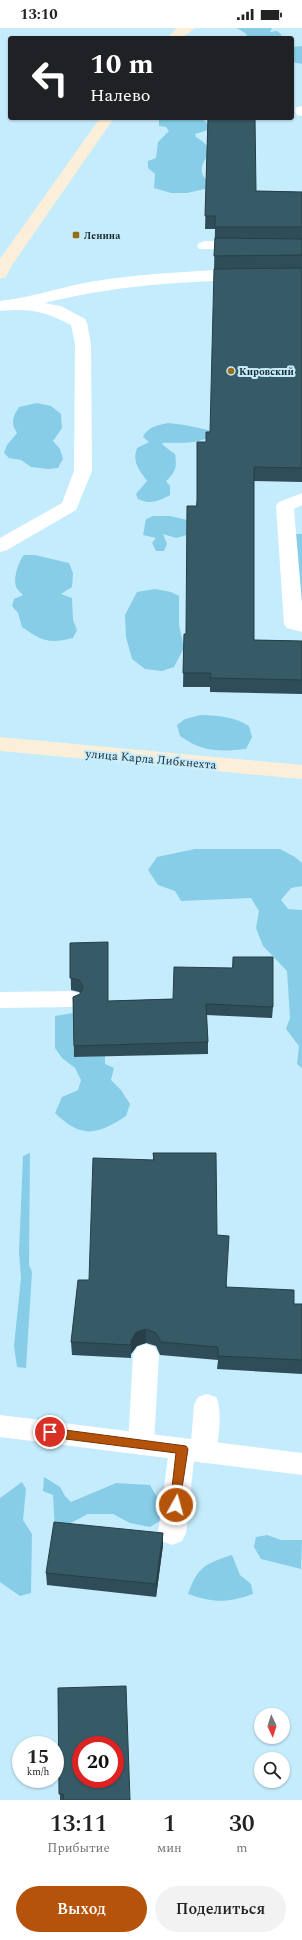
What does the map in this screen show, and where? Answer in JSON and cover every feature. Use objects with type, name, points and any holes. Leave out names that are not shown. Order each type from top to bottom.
[{"type":"street","points":[[176,36],[188,28]]},
{"type":"street","points":[[0,274],[4,265],[106,120]]},
{"type":"street","points":[[205,246],[302,246]]},
{"type":"street","points":[[0,306],[20,304],[84,288],[176,277],[233,274],[302,275]]},
{"type":"street","points":[[0,546],[70,506],[82,471],[83,344],[78,323],[55,310],[20,304]]},
{"type":"street","points":[[302,498],[285,506],[294,624],[302,626]]},
{"type":"street","name":"улица Карла Либкнехта","points":[[0,744],[302,772]]},
{"type":"street","points":[[0,1000],[71,999]]},
{"type":"street","points":[[141,1444],[146,1355]]},
{"type":"street","points":[[172,1533],[193,1450],[207,1404]]},
{"type":"street","points":[[0,1426],[302,1464]]},
{"type":"shaded area","points":[[237,28],[272,28],[270,32],[277,31],[281,34],[281,36],[247,36]]},
{"type":"shaded area","points":[[302,46],[302,64],[294,62],[294,47]]},
{"type":"shaded area","points":[[159,120],[203,120],[208,124],[208,130],[195,134],[196,137],[204,143],[208,149],[202,170],[203,176],[210,183],[209,188],[187,193],[171,193],[154,188],[155,174],[148,168],[148,161],[156,158],[158,142],[169,131],[166,127],[159,126]]},
{"type":"shaded area","points":[[37,403],[51,406],[61,414],[62,428],[53,441],[60,449],[63,459],[58,468],[48,469],[31,467],[21,460],[9,458],[4,453],[7,445],[17,433],[13,423],[15,413],[19,407]]},
{"type":"shaded area","points":[[168,423],[217,432],[197,441],[184,443],[162,443],[175,454],[175,469],[166,481],[170,486],[170,495],[154,502],[142,501],[138,499],[136,494],[147,481],[137,466],[135,458],[137,448],[149,442],[143,437],[147,431]]},
{"type":"shaded area","points":[[153,516],[170,516],[187,520],[187,535],[176,538],[163,534],[167,544],[164,551],[156,551],[152,543],[156,538],[143,535],[146,519]]},
{"type":"shaded area","points":[[287,534],[302,534],[302,626]]},
{"type":"shaded area","points":[[24,555],[35,555],[69,563],[73,573],[72,587],[61,594],[72,598],[73,620],[77,630],[73,638],[57,641],[46,640],[22,627],[18,613],[12,606],[14,599],[23,595],[16,587],[15,580],[18,566]]},
{"type":"shaded area","points":[[155,589],[171,592],[179,596],[179,625],[184,648],[174,667],[162,671],[145,669],[132,659],[126,637],[125,615],[137,592]]},
{"type":"shaded area","points":[[201,715],[232,718],[249,726],[252,737],[246,749],[212,750],[196,745],[180,736],[177,725],[185,719]]},
{"type":"shaded area","points":[[195,849],[280,849],[295,857],[302,863],[302,886],[291,888],[281,900],[288,909],[302,910],[302,1068],[297,1064],[299,1046],[286,1029],[290,1018],[287,971],[263,946],[256,928],[259,911],[251,898],[181,901],[175,891],[158,885],[148,870],[157,857]]},
{"type":"shaded area","points":[[73,1013],[74,1057],[105,1056],[105,1064],[114,1068],[111,1080],[121,1090],[130,1104],[126,1116],[98,1130],[90,1131],[73,1127],[55,1113],[62,1097],[78,1090],[81,1080],[75,1068],[62,1058],[55,1048],[55,1016]]},
{"type":"shaded area","points":[[30,1153],[29,1265],[32,1272],[26,1368],[17,1367],[14,1346],[21,1278],[19,1252],[23,1156]]},
{"type":"shaded area","points":[[44,1477],[60,1487],[65,1496],[71,1502],[116,1483],[150,1485],[162,1506],[163,1519],[150,1527],[130,1523],[113,1514],[88,1514],[55,1531],[53,1495],[43,1491]]},
{"type":"shaded area","points":[[22,1482],[26,1489],[23,1520],[32,1534],[31,1593],[20,1596],[0,1582],[0,1498]]},
{"type":"shaded area","points":[[267,1535],[281,1540],[302,1540],[301,1569],[261,1559],[254,1547],[256,1537]]},
{"type":"shaded area","points":[[232,1555],[240,1575],[251,1584],[253,1594],[236,1599],[220,1601],[205,1599],[188,1594],[195,1577],[204,1567]]},
{"type":"building","points":[[208,120],[255,120],[256,191],[302,192],[302,227],[215,227],[215,216],[205,216]]},
{"type":"building","points":[[215,238],[302,239],[302,255],[214,256]]},
{"type":"building","points":[[302,268],[302,468],[254,467],[254,640],[302,641],[302,680],[210,678],[211,673],[183,673],[184,634],[186,634],[187,506],[197,506],[197,442],[206,442],[206,432],[210,432],[214,269]]},
{"type":"building","points":[[108,942],[108,1001],[173,999],[174,967],[233,968],[233,957],[273,957],[273,1007],[206,1004],[208,1042],[74,1046],[73,997],[80,994],[83,987],[79,980],[70,978],[70,943]]},
{"type":"building","points":[[153,1153],[216,1153],[217,1235],[229,1236],[226,1287],[294,1290],[294,1304],[302,1304],[302,1360],[218,1356],[218,1347],[161,1342],[156,1333],[146,1329],[136,1332],[131,1341],[131,1345],[71,1342],[78,1280],[89,1280],[93,1158],[154,1160]]},
{"type":"building","points":[[54,1522],[163,1533],[156,1584],[46,1573]]},
{"type":"building","points":[[126,1686],[130,1800],[64,1800],[63,1794],[59,1794],[59,1788],[64,1788],[64,1736],[58,1736],[58,1688]]},
{"type":"place","name":"Ленина","points":[[76,235]]},
{"type":"place","name":"Кировский","points":[[231,371]]},
{"type":"route","points":[[50,1432],[182,1449],[176,1505]]}]
